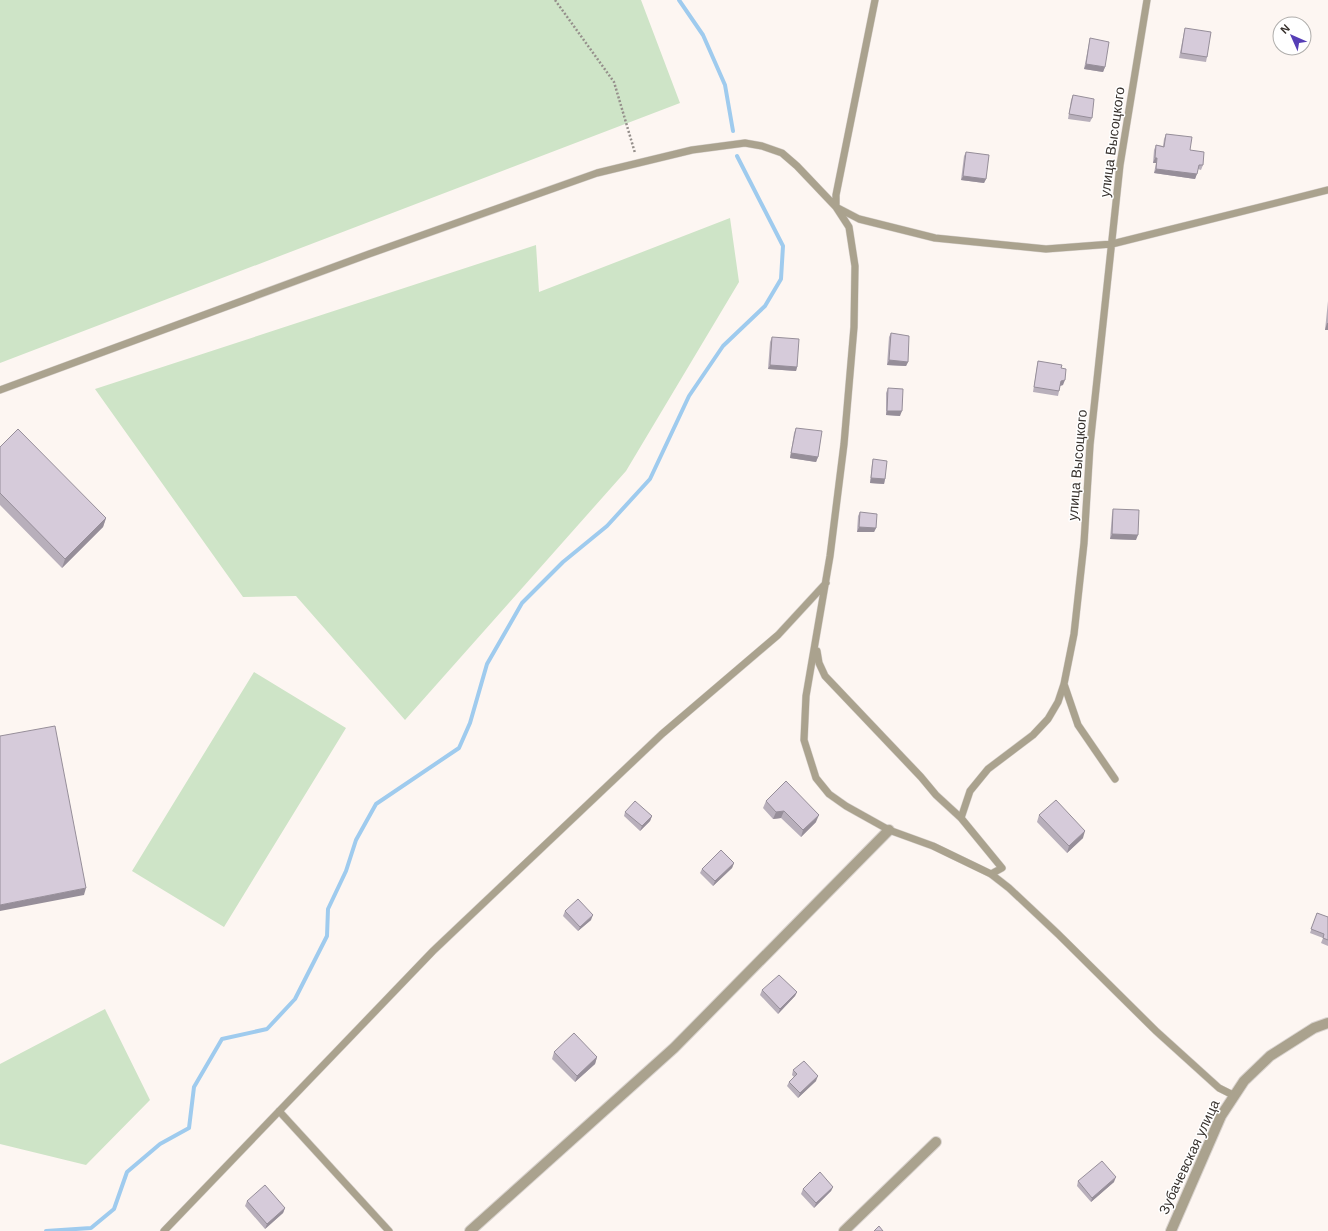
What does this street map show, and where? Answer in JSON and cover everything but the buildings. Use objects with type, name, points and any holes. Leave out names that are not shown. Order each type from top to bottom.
[{"type":"street","points":[[470,1231],[674,1048],[889,830]]},
{"type":"street","name":"Зубачевская улица","points":[[1171,1231],[1221,1116],[1244,1081],[1270,1056],[1314,1028],[1328,1023]]},
{"type":"street","points":[[844,1231],[936,1142]]},
{"type":"lane","points":[[836,207],[836,195],[875,0]]},
{"type":"lane","name":"улица Высоцкого","points":[[961,818],[970,791],[988,769],[1033,735],[1048,720],[1058,702],[1064,684],[1074,634],[1084,543],[1090,445],[1120,165],[1147,0]]},
{"type":"lane","points":[[0,390],[391,246],[597,173],[699,149],[745,143],[762,146],[782,153],[797,166],[836,207],[849,227],[855,266],[854,327],[844,444],[826,583],[806,696],[804,740],[816,778],[829,794],[846,806],[889,830],[933,846],[991,874],[1009,888],[1156,1031],[1219,1088],[1234,1096]]},
{"type":"lane","points":[[836,207],[859,219],[935,238],[1046,248],[1112,244],[1328,190]]},
{"type":"lane","points":[[164,1231],[433,951],[662,734],[778,635],[826,583]]},
{"type":"lane","points":[[816,645],[819,663],[825,676],[905,760],[936,795],[961,818],[1002,868],[991,874]]},
{"type":"lane","points":[[1064,684],[1078,725],[1115,779]]},
{"type":"lane","points":[[279,1111],[389,1231]]},
{"type":"path","points":[[555,0],[614,82],[638,164]]},
{"type":"green space","points":[[0,0],[641,0],[680,103],[0,363]]},
{"type":"green space","points":[[730,218],[739,282],[626,471],[405,720],[296,596],[243,597],[95,389],[536,245],[539,292]]},
{"type":"green space","points":[[254,672],[346,728],[224,927],[132,871]]},
{"type":"green space","points":[[105,1009],[150,1100],[86,1165],[0,1144],[0,1064]]},
{"type":"waterway","points":[[679,0],[703,35],[725,85],[733,131]]},
{"type":"waterway","points":[[46,1231],[91,1228],[114,1209],[127,1172],[160,1144],[189,1128],[194,1087],[222,1039],[267,1029],[295,999],[327,936],[328,909],[346,871],[356,840],[376,804],[459,748],[470,723],[487,664],[522,603],[563,562],[607,526],[650,479],[689,396],[723,346],[765,306],[781,279],[783,246],[737,156]]}]
